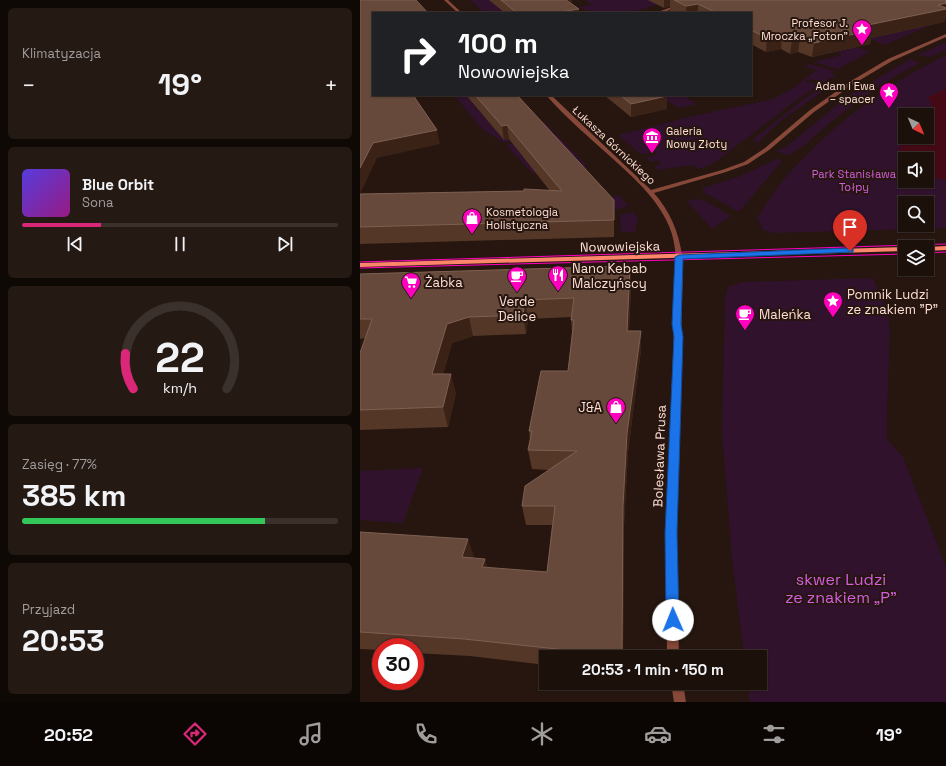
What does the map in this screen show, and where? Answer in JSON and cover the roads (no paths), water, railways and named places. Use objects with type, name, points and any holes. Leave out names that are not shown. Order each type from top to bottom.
[{"type":"street","points":[[446,0],[459,12]]},
{"type":"street","points":[[660,12],[695,0]]},
{"type":"street","points":[[650,192],[718,173],[746,163],[767,149],[812,111],[852,82],[894,58],[946,35]]},
{"type":"street","name":"Łukasza Górnickiego","points":[[549,96],[650,192],[668,219],[677,240],[679,257]]},
{"type":"street","points":[[934,249],[946,248]]},
{"type":"street","name":"Nowowiejska","points":[[360,265],[679,257],[898,249]]},
{"type":"street","name":"Bolesława Prusa","points":[[673,650],[671,533],[678,337],[679,257]]},
{"type":"street","points":[[678,690],[680,702]]},
{"type":"tram line","points":[[360,262],[946,244]]},
{"type":"tram line","points":[[934,253],[946,252]]},
{"type":"tram line","points":[[360,268],[898,254]]},
{"type":"place","name":"Profesor J. Mroczka „Foton”","points":[[862,46]]},
{"type":"place","name":"Adam i Ewa – spacer","points":[[889,109]]},
{"type":"place","name":"Galeria Nowy Złoty","points":[[652,154]]},
{"type":"place","name":"Kosmetologia Holistyczna","points":[[472,235]]},
{"type":"place","name":"Nano Kebab Malczyńscy","points":[[558,292]]},
{"type":"place","name":"Verde Delice","points":[[517,293]]},
{"type":"place","name":"Żabka","points":[[411,299]]},
{"type":"place","name":"Pomnik Ludzi ze znakiem \"P\"","points":[[833,318]]},
{"type":"place","name":"Maleńka","points":[[745,331]]},
{"type":"place","name":"J&A","points":[[616,424]]},
{"type":"park label","name":"Park Stanisława Tołpy","points":[[854,180]]},
{"type":"park label","name":"skwer Ludzi ze znakiem „P”","points":[[841,588]]}]
